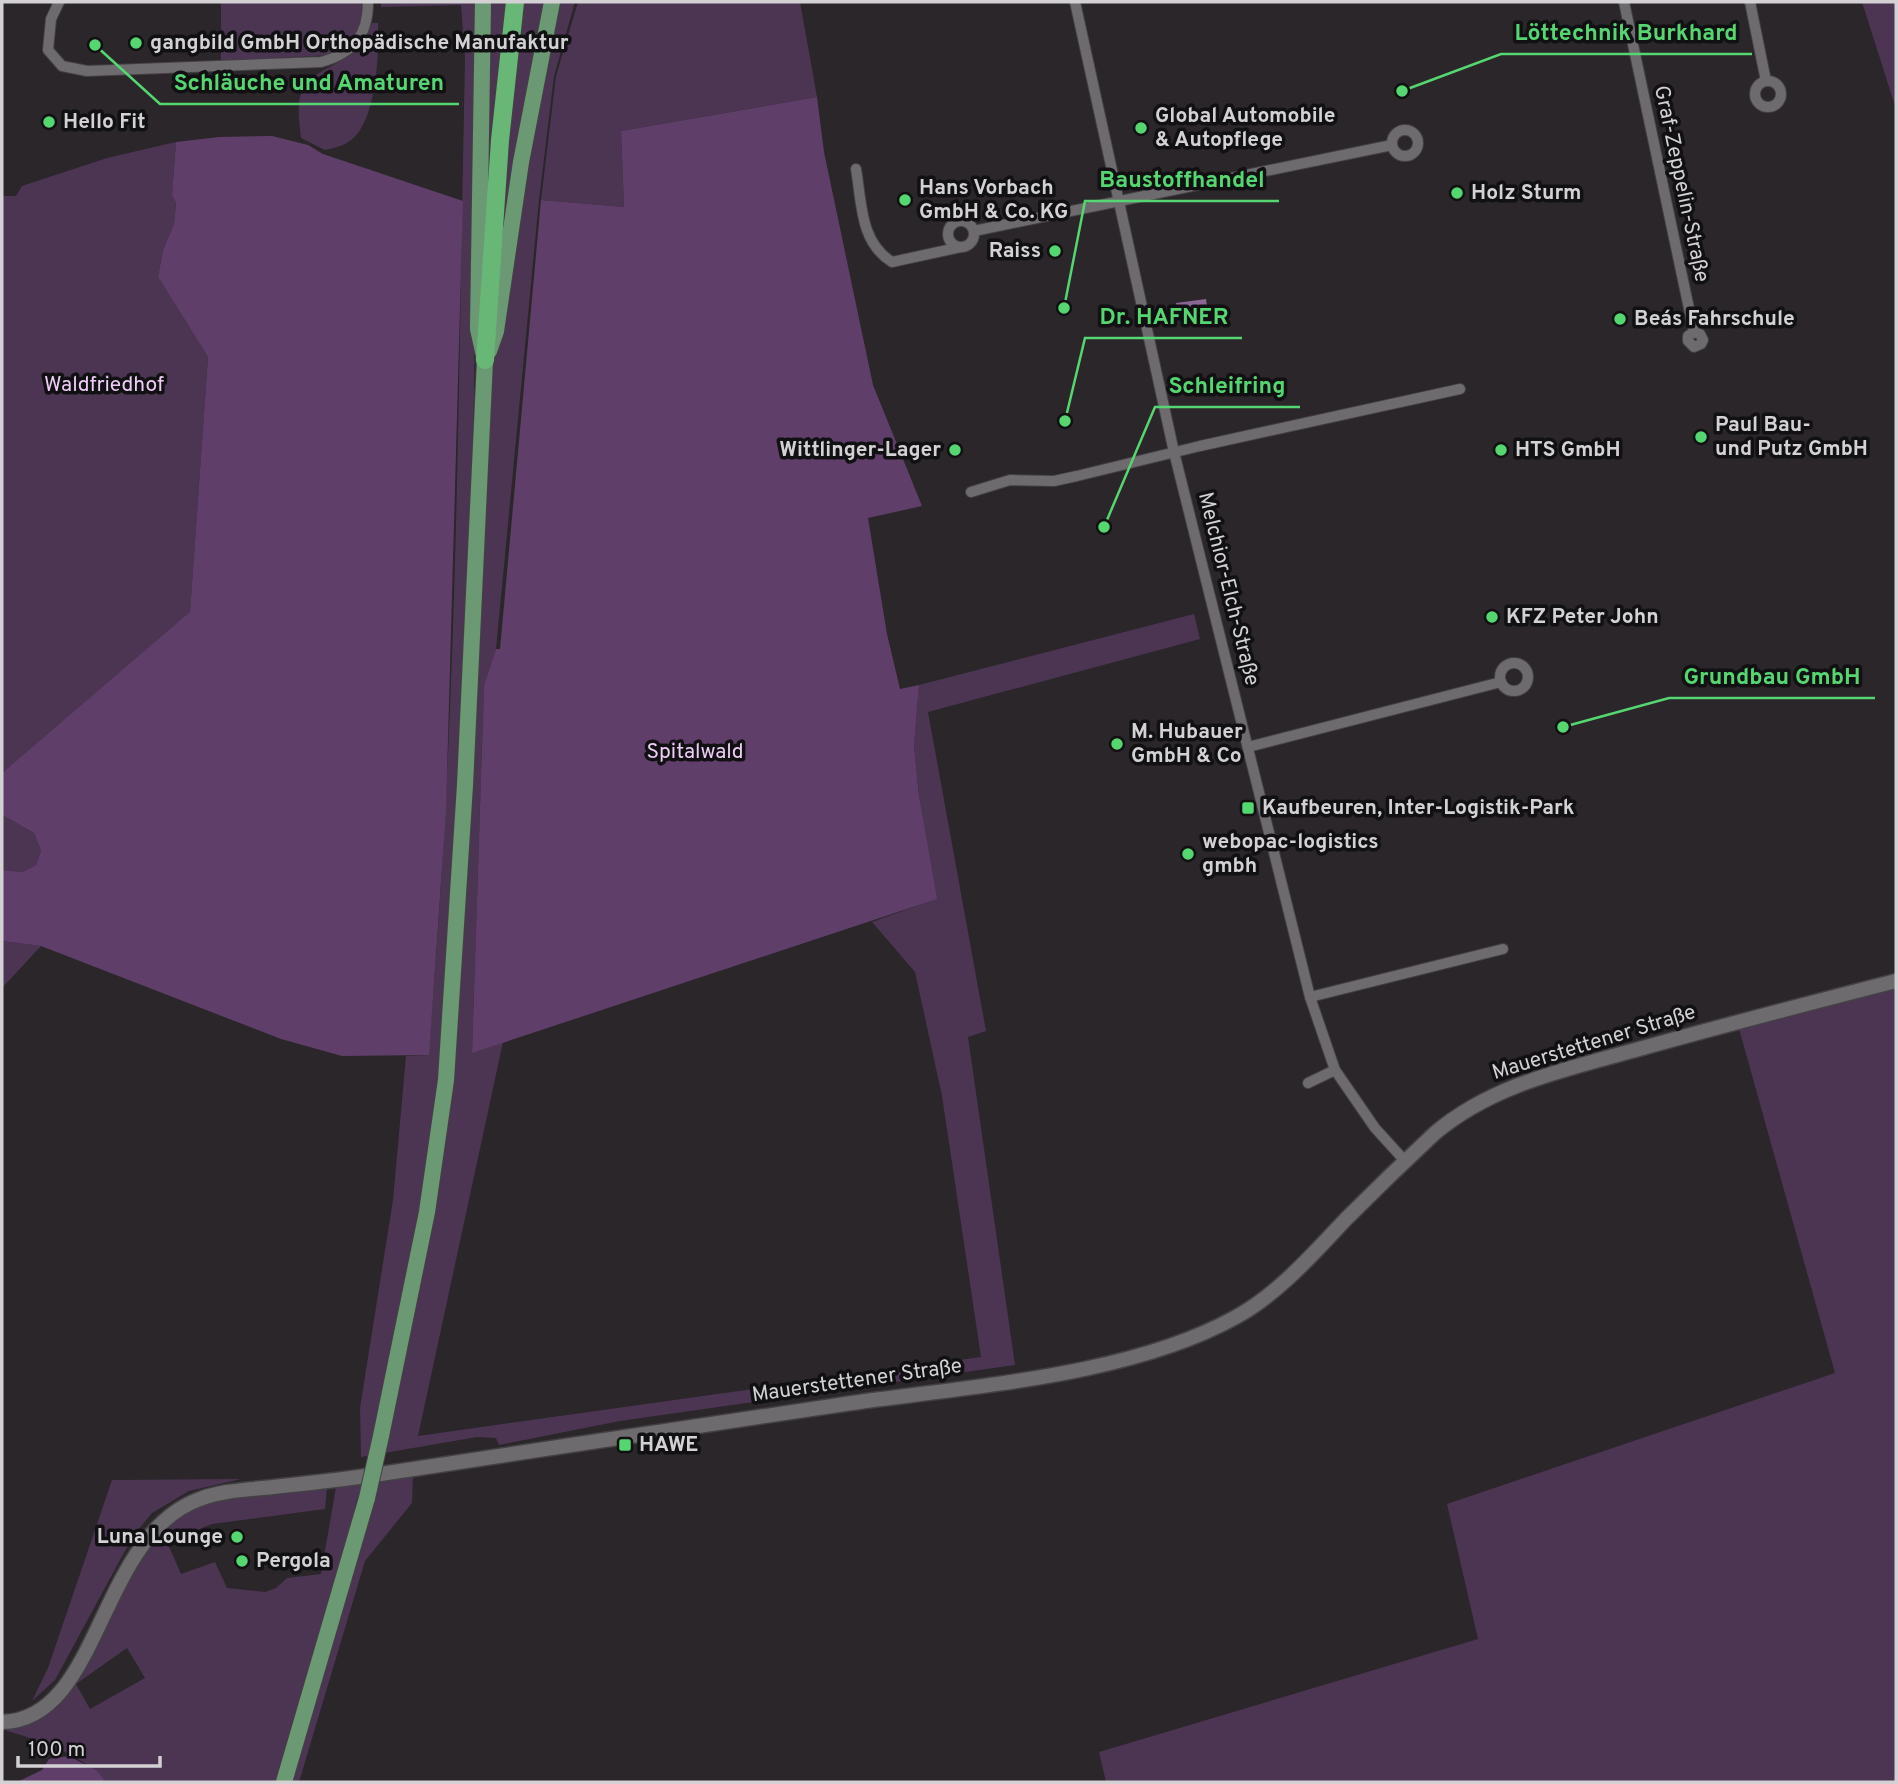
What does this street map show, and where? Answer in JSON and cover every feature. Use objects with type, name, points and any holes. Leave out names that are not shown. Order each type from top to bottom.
[{"type":"highway","points":[[485,360],[500,140],[514,2]]},
{"type":"main road","points":[[284,1782],[366,1498],[381,1436],[427,1212],[446,1080],[466,785],[485,360],[478,329],[483,2]]},
{"type":"main road","points":[[485,360],[496,331],[520,162],[552,2]]},
{"type":"main road","name":"Mauerstettener Straße","points":[[2,1722],[32,1716],[57,1698],[73,1678],[117,1583],[141,1544],[156,1526],[188,1503],[237,1490],[382,1474],[1021,1378],[1134,1357],[1200,1334],[1238,1316],[1279,1286],[1405,1161],[1454,1117],[1517,1085],[1734,1022],[1896,981]]},
{"type":"street","points":[[60,2],[51,19],[48,50],[62,66],[87,71],[321,62],[349,51],[362,37],[368,20],[368,2]]},
{"type":"street","name":"Melchior-Elch-Straße","points":[[1075,2],[1117,203],[1134,265],[1174,452],[1310,997],[1335,1070],[1376,1128],[1405,1161]]},
{"type":"street","name":"Graf-Zeppelin-Straße","points":[[1624,2],[1694,332]]},
{"type":"street","points":[[1750,2],[1766,81]]},
{"type":"street","points":[[974,231],[1392,145]]},
{"type":"street","points":[[856,169],[867,232],[875,252],[892,262],[961,247],[972,241],[974,231],[967,222],[958,221],[951,226],[948,233],[950,241],[961,247]]},
{"type":"street","points":[[971,492],[1010,480],[1054,481],[1460,388]]},
{"type":"street","points":[[1248,747],[1501,682]]},
{"type":"street","points":[[1310,997],[1503,949]]},
{"type":"street","points":[[1308,1083],[1335,1070]]},
{"type":"green space","points":[[221,2],[363,2],[356,34],[331,55],[221,61]]},
{"type":"green space","points":[[381,2],[478,2],[474,398],[466,638],[433,1212],[482,561],[493,360],[556,2],[575,2],[554,76],[539,200],[496,649],[484,685],[472,1052],[503,1042],[418,1436],[981,1357],[942,1096],[915,972],[872,922],[930,901],[914,746],[919,685],[1194,614],[1200,639],[928,712],[986,1031],[968,1037],[1015,1365],[620,1421],[499,1445],[496,1438],[477,1437],[361,1457],[360,1408],[393,1200],[406,1056],[428,1055],[438,931],[455,557],[465,59],[461,5],[381,7]]},
{"type":"green space","points":[[488,2],[509,2],[487,241]]},
{"type":"green space","points":[[520,2],[549,2],[498,293],[497,251]]},
{"type":"green space","points":[[578,2],[800,2],[817,97],[621,131],[624,207],[541,200],[556,76]]},
{"type":"green space","points":[[1862,2],[1896,2],[1896,109]]},
{"type":"green space","points":[[372,23],[378,23],[378,51],[375,86],[366,118],[360,131],[351,140],[325,150],[301,138],[299,104],[303,90],[319,73],[354,51]]},
{"type":"green space","name":"Spitalwald","points":[[817,97],[824,152],[873,385],[922,506],[868,518],[887,634],[900,689],[919,685],[914,746],[919,796],[937,899],[472,1053],[484,685],[496,649],[500,649],[541,200],[624,207],[621,131]]},
{"type":"green space","points":[[272,136],[308,145],[323,154],[463,201],[446,811],[429,1055],[342,1056],[281,1039],[41,946],[2,941],[2,870],[23,872],[36,865],[41,851],[34,833],[2,815],[2,773],[190,612],[208,357],[158,277],[163,250],[174,224],[176,203],[172,195],[176,142],[219,137]]},
{"type":"green space","name":"Waldfriedhof","points":[[176,142],[172,195],[176,203],[174,224],[163,250],[158,277],[208,357],[190,613],[2,773],[2,196],[16,196],[22,186],[107,158]]},
{"type":"green space","points":[[2,815],[34,833],[41,851],[36,865],[23,872],[2,870]]},
{"type":"green space","points":[[2,941],[41,946],[2,988]]},
{"type":"green space","points":[[1896,986],[1896,1782],[1106,1782],[1099,1752],[1478,1639],[1447,1504],[1835,1373],[1738,1025]]},
{"type":"green space","points":[[413,1477],[412,1503],[365,1561],[299,1782],[288,1782],[373,1498],[357,1499],[344,1557],[277,1782],[106,1782],[71,1755],[2,1729],[29,1720],[89,1649],[159,1529],[207,1501],[327,1487],[325,1509],[212,1524],[167,1542],[181,1574],[215,1562],[227,1588],[265,1592],[276,1588],[287,1578],[321,1574],[336,1487]],"holes":[[[127,1648],[145,1678],[90,1709],[76,1684]]]},
{"type":"green space","points":[[241,1479],[189,1491],[152,1513],[133,1536],[55,1680],[32,1701],[48,1668],[112,1480]]},
{"type":"green space","points":[[69,1756],[97,1771],[106,1782],[17,1782],[42,1770],[49,1759]]},
{"type":"shaded area","points":[[1206,299],[1207,306],[1177,310],[1176,303]]},
{"type":"place","name":"gangbild GmbH Orthopädische Manufaktur","points":[[136,43]]},
{"type":"place","name":"Schläuche und Amaturen","points":[[95,45]]},
{"type":"place","name":"Löttechnik Burkhard","points":[[1402,91]]},
{"type":"place","name":"Hello Fit","points":[[49,122]]},
{"type":"place","name":"Global Automobile & Autopflege","points":[[1141,128]]},
{"type":"place","name":"Holz Sturm","points":[[1457,193]]},
{"type":"place","name":"Hans Vorbach GmbH & Co. KG","points":[[905,200]]},
{"type":"place","name":"Raiss","points":[[1055,251]]},
{"type":"place","name":"Baustoffhandel","points":[[1064,308]]},
{"type":"place","name":"Bea´s Fahrschule","points":[[1620,319]]},
{"type":"place","name":"Dr. HAFNER","points":[[1065,421]]},
{"type":"place","name":"Paul Bau- und Putz GmbH","points":[[1701,437]]},
{"type":"place","name":"Wittlinger-Lager","points":[[955,450]]},
{"type":"place","name":"HTS GmbH","points":[[1501,450]]},
{"type":"place","name":"Schleifring","points":[[1104,527]]},
{"type":"place","name":"KFZ Peter John","points":[[1492,617]]},
{"type":"place","name":"Grundbau GmbH","points":[[1563,727]]},
{"type":"place","name":"M. Hubauer GmbH & Co","points":[[1117,744]]},
{"type":"place","name":"Kaufbeuren, Inter-Logistik-Park","points":[[1248,808]]},
{"type":"place","name":"webopac-logistics gmbh","points":[[1188,854]]},
{"type":"place","name":"HAWE","points":[[625,1445]]},
{"type":"place","name":"Luna Lounge","points":[[237,1537]]},
{"type":"place","name":"Pergola","points":[[242,1561]]}]
